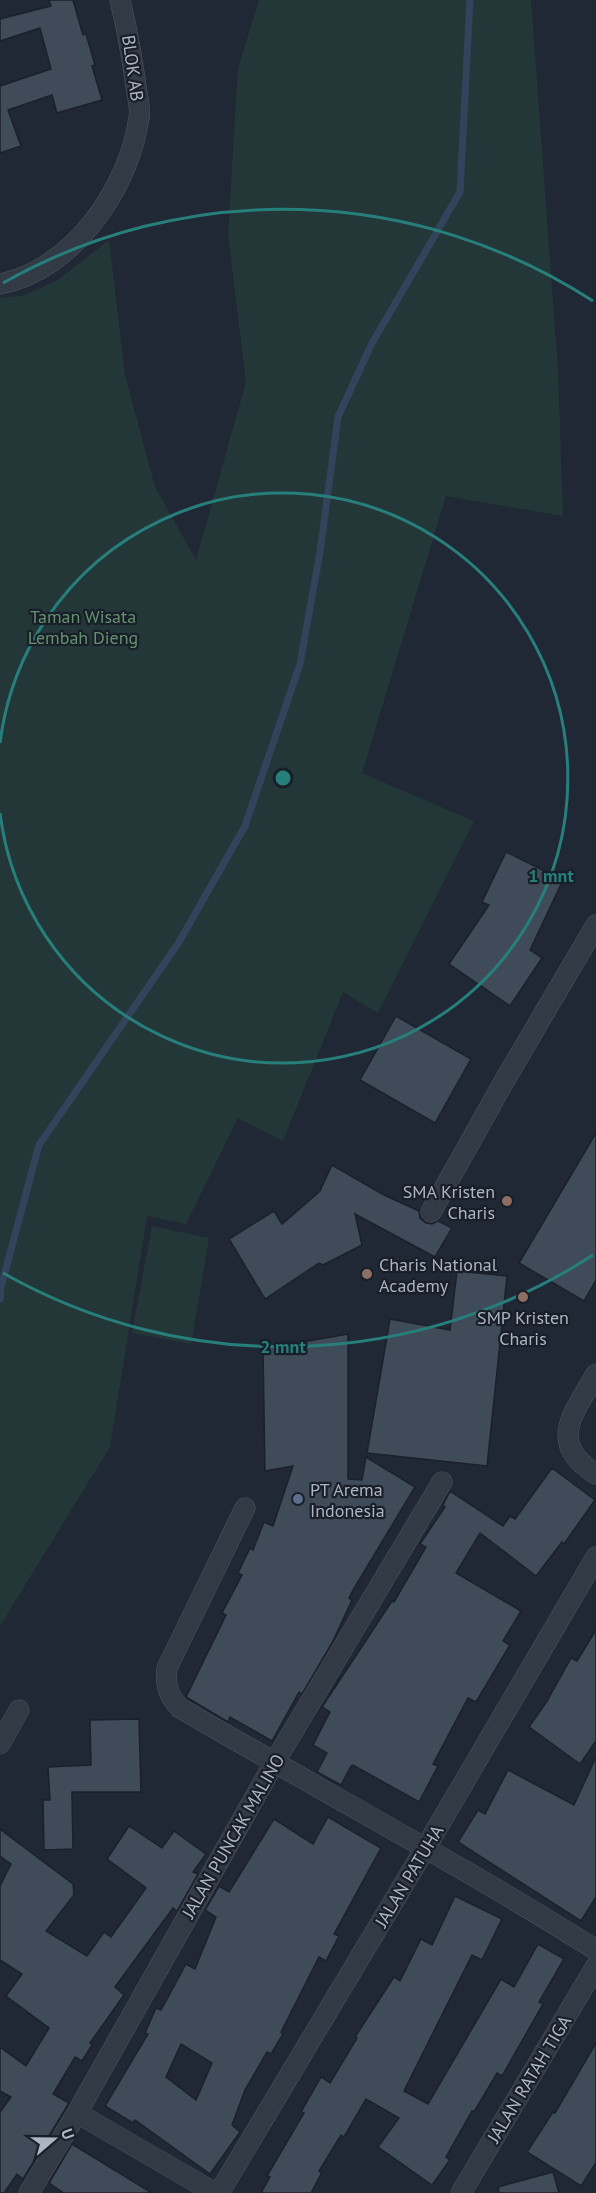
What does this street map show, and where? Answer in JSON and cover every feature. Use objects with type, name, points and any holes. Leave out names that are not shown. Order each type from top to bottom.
[{"type":"street","name":"BLOK AB","points":[[0,284],[24,277],[43,268],[74,244],[110,200],[125,171],[140,116],[130,39],[120,0]]},
{"type":"street","points":[[431,1212],[596,925]]},
{"type":"street","points":[[596,1374],[569,1424],[567,1437],[572,1454],[596,1474]]},
{"type":"street","name":"JALAN PUNCAK MALINO","points":[[29,2193],[77,2113],[274,1763],[442,1482]]},
{"type":"street","points":[[246,1508],[167,1668],[167,1689],[173,1701],[180,1708],[274,1763],[426,1847],[596,1950]]},
{"type":"street","name":"JALAN PATUHA","points":[[217,2193],[426,1847],[596,1557]]},
{"type":"street","points":[[0,1744],[19,1710]]},
{"type":"street","name":"JALAN RATAH TIGA","points":[[461,2193],[596,1966]]},
{"type":"street","points":[[77,2113],[217,2193]]},
{"type":"green space","name":"Taman Wisata Lembah Dieng","points":[[259,0],[531,0],[558,370],[563,516],[446,496],[362,773],[474,821],[378,1013],[343,992],[283,1141],[238,1118],[186,1224],[147,1216],[110,1447],[0,1626],[0,298],[25,295],[58,280],[109,240],[125,375],[155,487],[196,560],[246,382],[228,234],[238,68]]},
{"type":"green space","points":[[152,1226],[209,1238],[191,1344],[132,1333]]},
{"type":"building","points":[[49,0],[73,0],[95,65],[92,66],[102,100],[57,113],[52,95],[8,110],[21,146],[0,153],[0,86],[51,69],[40,28],[0,41],[0,19],[51,6]]},
{"type":"building","points":[[506,852],[563,880],[530,950],[542,958],[510,1006],[449,964],[489,905],[482,902]]},
{"type":"building","points":[[396,1016],[471,1059],[435,1123],[360,1080]]},
{"type":"building","points":[[596,1133],[596,1280],[584,1301],[519,1263]]},
{"type":"building","points":[[332,1165],[384,1195],[419,1211],[420,1218],[426,1223],[432,1224],[438,1221],[452,1228],[435,1257],[355,1214],[362,1245],[323,1265],[319,1263],[265,1299],[229,1239],[274,1211],[282,1224],[320,1191]]},
{"type":"building","points":[[457,1271],[507,1276],[487,1466],[367,1453],[390,1319],[450,1330]]},
{"type":"building","points":[[348,1334],[348,1479],[362,1480],[366,1457],[415,1487],[353,1590],[349,1598],[352,1600],[332,1643],[302,1694],[299,1692],[272,1741],[230,1717],[228,1722],[186,1697],[226,1615],[222,1613],[242,1575],[238,1573],[250,1548],[253,1550],[264,1522],[273,1526],[293,1466],[265,1471],[263,1349]]},
{"type":"building","points":[[552,1468],[595,1500],[564,1544],[562,1542],[536,1576],[480,1533],[456,1573],[521,1611],[503,1641],[510,1645],[476,1702],[468,1698],[433,1764],[438,1766],[419,1802],[353,1765],[341,1785],[317,1772],[327,1753],[313,1745],[330,1712],[322,1707],[392,1601],[394,1602],[426,1547],[420,1544],[445,1507],[443,1505],[450,1491],[503,1526],[510,1516],[515,1519]]},
{"type":"building","points":[[596,1630],[596,1741],[580,1764],[529,1727],[547,1701],[571,1658],[577,1661]]},
{"type":"building","points":[[139,1719],[141,1792],[72,1792],[73,1849],[44,1850],[43,1800],[50,1800],[48,1767],[91,1765],[90,1720]]},
{"type":"building","points":[[596,1757],[596,1897],[581,1921],[458,1842],[478,1810],[485,1814],[508,1770],[574,1805]]},
{"type":"building","points":[[328,1817],[381,1848],[334,1934],[339,1936],[326,1961],[319,1957],[281,2032],[283,2034],[271,2054],[267,2052],[245,2090],[232,2125],[240,2132],[210,2174],[135,2120],[133,2123],[105,2106],[148,2034],[145,2033],[156,2008],[161,2010],[186,1964],[195,1969],[216,1917],[205,1910],[219,1886],[229,1892],[274,1819],[313,1844]],"holes":[[[181,2044],[212,2063],[196,2100],[166,2077]]]},
{"type":"building","points":[[129,1826],[162,1848],[174,1831],[206,1854],[193,1872],[198,1874],[177,1911],[173,1908],[115,1987],[124,1995],[90,2043],[92,2045],[82,2061],[75,2057],[53,2094],[69,2103],[23,2179],[17,2174],[4,2193],[0,2193],[0,2112],[11,2097],[0,2091],[0,2047],[26,2066],[49,2028],[6,1996],[22,1974],[0,1960],[0,1886],[11,1864],[0,1856],[0,1829],[73,1884],[74,1895],[46,1931],[87,1956],[104,1932],[111,1937],[146,1888],[107,1859]]},
{"type":"building","points":[[455,1896],[502,1919],[482,1960],[472,1955],[404,2091],[428,2104],[501,1979],[514,1987],[538,1944],[564,1959],[539,2002],[543,2004],[502,2076],[497,2073],[474,2112],[472,2111],[446,2157],[450,2160],[432,2185],[378,2147],[399,2118],[366,2099],[344,2137],[341,2135],[319,2171],[322,2173],[311,2193],[261,2193],[270,2177],[267,2176],[304,2113],[301,2112],[321,2077],[330,2083],[357,2038],[355,2037],[394,1977],[400,1981],[421,1939],[432,1945]]},
{"type":"building","points":[[596,2043],[596,2163],[581,2186],[527,2152],[553,2112],[555,2113]]},
{"type":"building","points":[[72,2144],[152,2193],[64,2193],[49,2183]]},
{"type":"building","points":[[553,2172],[559,2193],[499,2193],[498,2187]]},
{"type":"waterway","points":[[0,1299],[1,1287],[39,1145],[179,942],[245,826],[300,664],[320,552],[338,417],[371,345],[460,192],[470,0]]},
{"type":"place","name":"SMA Kristen Charis","points":[[507,1201]]},
{"type":"place","name":"Charis National Academy","points":[[367,1274]]},
{"type":"place","name":"SMP Kristen Charis","points":[[523,1297]]},
{"type":"place","name":"PT Arema Indonesia","points":[[298,1499]]}]
